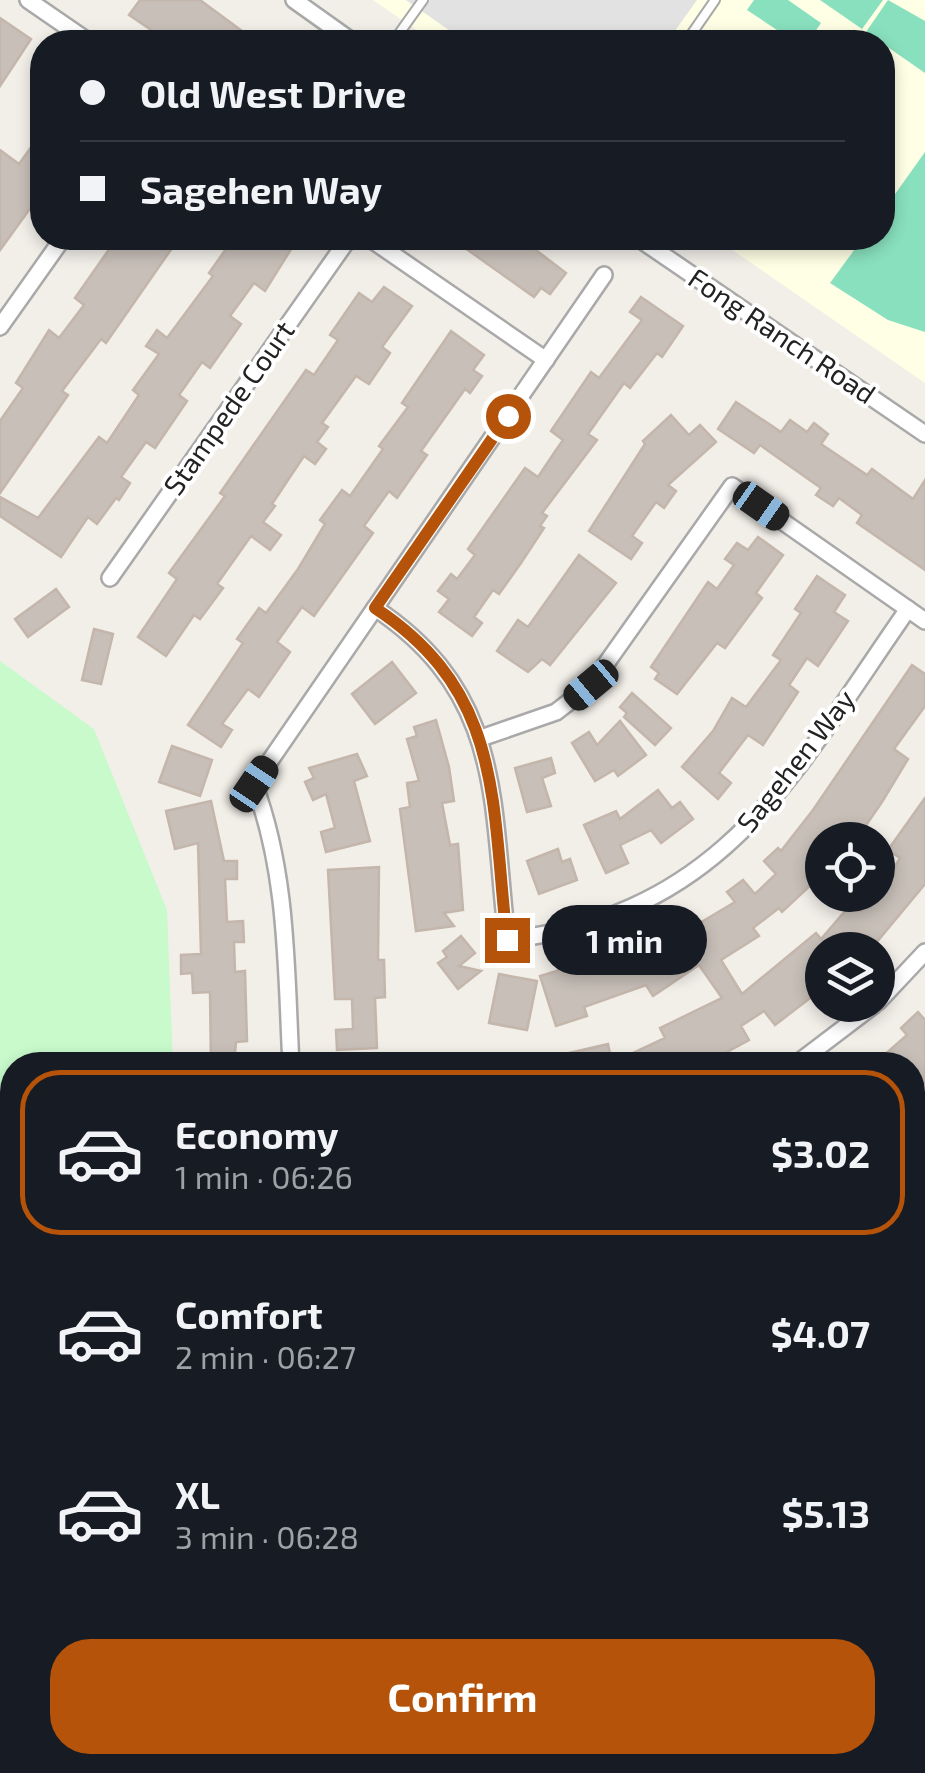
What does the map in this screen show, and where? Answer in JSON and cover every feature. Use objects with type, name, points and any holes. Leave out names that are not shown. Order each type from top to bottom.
[{"type":"street","points":[[28,0],[72,30]]},
{"type":"street","points":[[294,0],[336,30]]},
{"type":"street","points":[[0,327],[54,250]]},
{"type":"street","name":"Stampede Court","points":[[110,578],[340,250]]},
{"type":"street","points":[[387,250],[546,360]]},
{"type":"street","name":"Fong Ranch Road","points":[[656,250],[925,434]]},
{"type":"street","points":[[290,1052],[281,885],[254,784],[604,274]]},
{"type":"street","points":[[481,738],[556,712],[591,685],[732,486],[925,620]]},
{"type":"street","name":"Sagehen Way","points":[[375,608],[402,626],[445,669],[481,738],[507,940],[579,928],[670,889],[719,855],[775,799],[908,609]]},
{"type":"street","points":[[895,984],[925,952]]},
{"type":"street","points":[[812,1052],[852,1022]]},
{"type":"lane","points":[[401,30],[423,0]]},
{"type":"lane","points":[[694,30],[715,0]]},
{"type":"shaded area","points":[[373,0],[925,0],[925,383],[732,250],[895,250],[895,30],[417,30]]},
{"type":"shaded area","points":[[406,0],[697,0],[676,30],[449,30]]},
{"type":"green space","points":[[754,0],[788,0],[821,23],[816,30],[777,30],[747,10]]},
{"type":"green space","points":[[820,0],[883,0],[862,29]]},
{"type":"green space","points":[[888,0],[925,21],[925,73],[895,52],[895,30],[867,30]]},
{"type":"green space","points":[[925,152],[925,332],[888,320],[830,283],[854,250],[895,250],[895,194]]},
{"type":"green space","points":[[0,661],[94,729],[167,910],[172,1052],[0,1052]]},
{"type":"building","points":[[140,0],[200,0],[241,30],[151,30],[129,15]]},
{"type":"building","points":[[0,18],[30,41],[0,86]]},
{"type":"building","points":[[30,149],[30,209],[0,250],[0,150],[19,164]]},
{"type":"building","points":[[109,250],[171,250],[106,343],[101,339],[62,391],[68,395],[0,493],[0,421],[23,388],[16,383],[49,330],[59,338],[84,305],[75,298]]},
{"type":"building","points":[[225,250],[291,250],[265,291],[254,283],[230,316],[241,324],[210,368],[202,362],[179,395],[187,401],[155,448],[146,442],[121,477],[130,483],[119,500],[116,498],[97,524],[88,517],[61,557],[0,516],[0,497],[38,518],[99,437],[107,443],[139,395],[133,390],[159,354],[146,346],[157,330],[167,338],[213,276],[209,273]]},
{"type":"building","points":[[468,250],[536,250],[566,273],[550,294],[541,288],[534,297]]},
{"type":"building","points":[[384,287],[412,306],[382,347],[390,353],[369,384],[356,376],[322,423],[328,427],[317,442],[326,449],[315,464],[304,456],[272,504],[275,506],[263,522],[281,535],[270,550],[251,536],[217,584],[223,588],[200,619],[194,615],[166,656],[138,637],[177,579],[169,573],[225,496],[220,493],[306,370],[314,375],[338,340],[330,335],[359,293],[372,302]]},
{"type":"building","points":[[641,297],[683,326],[662,357],[657,353],[630,388],[624,383],[588,434],[597,440],[542,513],[547,516],[540,526],[544,528],[521,563],[499,594],[493,590],[474,617],[482,623],[472,636],[439,612],[449,599],[438,591],[451,574],[457,579],[475,555],[468,549],[525,468],[538,477],[563,440],[551,431],[591,372],[599,378],[642,320],[630,312]]},
{"type":"building","points":[[451,331],[484,355],[473,370],[482,376],[470,393],[465,389],[421,451],[427,455],[397,498],[389,491],[364,526],[373,533],[314,616],[302,607],[277,642],[290,652],[259,697],[248,689],[222,724],[232,730],[221,747],[188,725],[243,643],[237,639],[259,608],[266,613],[298,569],[325,524],[320,520],[342,490],[350,496],[383,449],[379,446],[408,407],[402,403]]},
{"type":"building","points":[[736,402],[781,432],[790,420],[807,432],[814,423],[828,434],[821,444],[867,475],[872,469],[913,499],[925,480],[925,570],[857,523],[862,515],[839,498],[833,506],[816,495],[821,488],[760,445],[754,453],[718,429]]},
{"type":"building","points":[[671,415],[689,435],[700,425],[716,442],[668,485],[676,491],[664,508],[656,502],[632,536],[642,543],[631,559],[589,531],[645,444],[643,441]]},
{"type":"building","points":[[758,537],[783,555],[756,593],[762,598],[725,648],[717,643],[677,694],[655,679],[659,673],[651,667],[708,582],[717,589],[734,565],[725,559],[737,543],[748,550]]},
{"type":"building","points":[[579,555],[616,583],[550,665],[542,659],[528,672],[497,651],[518,620],[528,627]]},
{"type":"building","points":[[817,576],[845,595],[834,612],[848,621],[818,666],[807,658],[789,685],[798,692],[763,745],[748,735],[719,773],[731,783],[718,799],[682,767],[713,731],[732,698],[746,707],[781,660],[773,655],[801,613],[795,609]]},
{"type":"building","points":[[56,589],[69,607],[28,637],[15,619]]},
{"type":"building","points":[[94,629],[113,634],[101,684],[82,680]]},
{"type":"building","points":[[392,662],[416,693],[375,724],[352,694]]},
{"type":"building","points":[[912,665],[925,674],[925,706],[894,749],[908,759],[868,822],[805,822],[805,891],[782,912],[779,908],[753,928],[759,936],[721,960],[742,994],[805,942],[805,1002],[775,1025],[764,1011],[741,1026],[749,1040],[727,1052],[635,1052],[665,1038],[660,1028],[722,998],[699,965],[653,996],[646,985],[584,1007],[587,1016],[556,1026],[540,976],[605,956],[610,968],[651,953],[645,943],[668,928],[693,916],[698,924],[735,902],[727,892],[743,880],[755,894],[776,874],[764,861],[778,848],[781,851]]},
{"type":"building","points":[[632,693],[671,728],[655,745],[624,717],[627,713],[620,707]]},
{"type":"building","points":[[436,720],[454,801],[442,803],[450,845],[458,844],[463,910],[444,913],[454,926],[416,931],[400,809],[410,807],[407,783],[419,781],[407,739],[417,736],[414,727]]},
{"type":"building","points":[[620,721],[646,755],[618,776],[614,770],[595,781],[572,743],[589,732],[597,745]]},
{"type":"building","points":[[172,746],[212,760],[200,796],[159,782]]},
{"type":"building","points":[[357,754],[367,776],[354,781],[370,841],[326,852],[321,832],[335,828],[326,794],[313,800],[305,782],[314,778],[309,768]]},
{"type":"building","points":[[551,758],[555,773],[542,778],[551,806],[527,812],[515,768]]},
{"type":"building","points":[[658,790],[672,808],[680,802],[693,819],[661,843],[651,830],[620,845],[628,863],[606,873],[584,825],[616,811],[620,819]]},
{"type":"building","points":[[925,798],[925,884],[885,932],[827,932],[844,912],[895,912],[895,866],[900,858],[895,855],[895,840]]},
{"type":"building","points":[[211,801],[224,861],[237,861],[237,879],[225,879],[227,922],[243,921],[244,942],[234,942],[235,972],[245,971],[247,1041],[236,1042],[235,1052],[211,1052],[210,992],[193,993],[192,973],[181,974],[181,955],[201,954],[198,843],[175,849],[166,811]]},
{"type":"building","points":[[558,849],[562,862],[570,859],[577,880],[539,894],[527,861]]},
{"type":"building","points":[[379,867],[378,960],[384,960],[385,997],[375,998],[377,1048],[337,1050],[336,1030],[353,1029],[352,999],[335,999],[328,870]]},
{"type":"building","points":[[461,936],[475,953],[459,966],[481,971],[458,989],[438,963],[447,957],[443,951]]},
{"type":"building","points":[[499,974],[537,981],[527,1030],[489,1023]]},
{"type":"building","points":[[918,1012],[925,1020],[925,1052],[888,1052],[907,1035],[901,1028]]},
{"type":"building","points":[[608,1044],[610,1052],[573,1052]]},
{"type":"route","points":[[507,940],[488,768],[475,721],[462,694],[425,646],[375,608],[508,416]]}]
